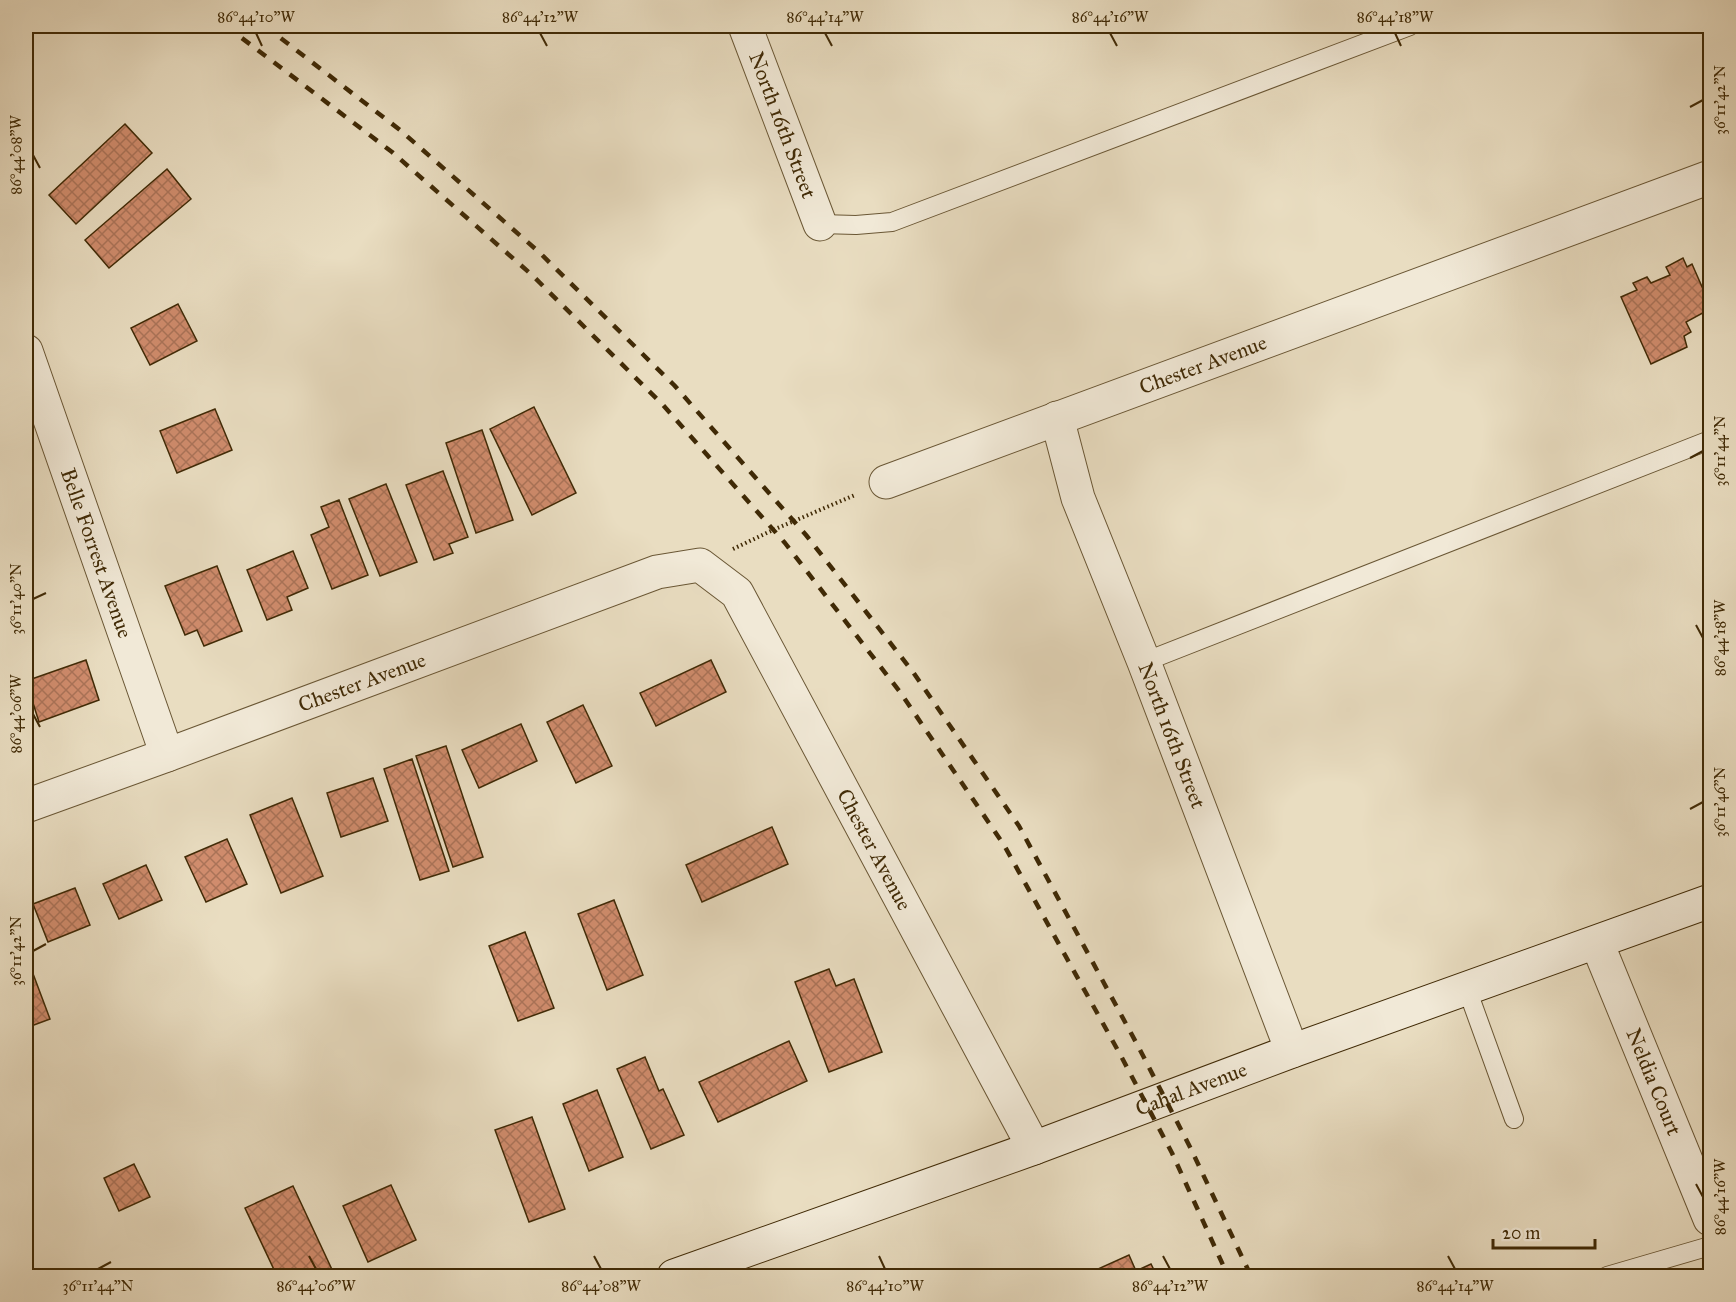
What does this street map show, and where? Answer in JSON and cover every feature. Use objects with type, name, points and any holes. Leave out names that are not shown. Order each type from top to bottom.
[{"type":"street","name":"North 16th Street","points":[[745,26],[820,224]]},
{"type":"street","name":"Chester Avenue","points":[[886,482],[1710,177]]},
{"type":"street","name":"Belle Forrest Avenue","points":[[26,351],[167,755]]},
{"type":"street","name":"North 16th Street","points":[[1057,418],[1078,498],[1144,662],[1292,1051]]},
{"type":"street","name":"Chester Avenue","points":[[26,806],[657,572],[700,565],[737,593],[1034,1148]]},
{"type":"street","name":"Cahal Avenue","points":[[691,1274],[1292,1051],[1710,901]]},
{"type":"street","name":"Neldia Court","points":[[1597,943],[1710,1219]]},
{"type":"lane","points":[[820,224],[856,225],[892,222],[1410,26]]},
{"type":"lane","points":[[1144,662],[1710,440]]},
{"type":"lane","points":[[1467,989],[1514,1119]]},
{"type":"lane","points":[[1607,1276],[1710,1246]]},
{"type":"path","points":[[700,565],[772,530],[886,482]]},
{"type":"building","points":[[125,124],[152,153],[76,224],[49,195]]},
{"type":"building","points":[[167,169],[191,199],[109,268],[85,240]]},
{"type":"building","points":[[1683,258],[1687,267],[1692,264],[1710,309],[1686,322],[1691,332],[1684,336],[1687,347],[1651,364],[1621,297],[1637,290],[1633,283],[1647,277],[1651,283],[1670,275],[1666,267]]},
{"type":"building","points":[[178,304],[197,341],[150,365],[131,328]]},
{"type":"building","points":[[534,407],[576,493],[532,515],[490,429]]},
{"type":"building","points":[[215,409],[232,450],[177,473],[160,431]]},
{"type":"building","points":[[482,430],[513,520],[476,533],[446,443]]},
{"type":"building","points":[[443,471],[468,537],[449,544],[453,553],[434,560],[406,485]]},
{"type":"building","points":[[386,484],[417,562],[380,576],[349,499]]},
{"type":"building","points":[[339,500],[368,575],[332,589],[311,535],[329,527],[321,507]]},
{"type":"building","points":[[293,551],[308,588],[287,597],[292,610],[267,620],[247,570]]},
{"type":"building","points":[[217,566],[242,631],[204,646],[197,630],[185,635],[165,586]]},
{"type":"building","points":[[86,660],[99,700],[39,722],[26,681]]},
{"type":"building","points":[[711,660],[726,692],[656,726],[640,693]]},
{"type":"building","points":[[583,705],[612,766],[576,783],[547,722]]},
{"type":"building","points":[[521,724],[537,761],[479,788],[462,750]]},
{"type":"building","points":[[446,746],[483,857],[453,867],[416,756]]},
{"type":"building","points":[[412,759],[449,871],[420,880],[384,769]]},
{"type":"building","points":[[373,778],[388,821],[341,837],[327,793]]},
{"type":"building","points":[[292,798],[323,876],[281,893],[250,815]]},
{"type":"building","points":[[772,827],[788,864],[702,902],[686,865]]},
{"type":"building","points":[[227,839],[247,884],[206,902],[185,857]]},
{"type":"building","points":[[146,865],[162,900],[119,919],[103,884]]},
{"type":"building","points":[[75,888],[90,925],[48,942],[33,904]]},
{"type":"building","points":[[614,900],[643,975],[607,990],[578,914]]},
{"type":"building","points":[[525,932],[554,1008],[518,1021],[489,946]]},
{"type":"building","points":[[26,955],[50,1019],[26,1028]]},
{"type":"building","points":[[829,969],[836,986],[854,979],[882,1052],[829,1072],[795,982]]},
{"type":"building","points":[[789,1041],[807,1081],[718,1122],[699,1082]]},
{"type":"building","points":[[645,1057],[659,1091],[663,1089],[684,1135],[651,1149],[617,1069]]},
{"type":"building","points":[[597,1090],[623,1157],[589,1171],[563,1104]]},
{"type":"building","points":[[532,1117],[565,1209],[529,1222],[495,1130]]},
{"type":"building","points":[[134,1164],[150,1197],[119,1211],[104,1178]]},
{"type":"building","points":[[391,1185],[416,1240],[368,1262],[343,1206]]},
{"type":"building","points":[[293,1186],[335,1276],[277,1276],[245,1208]]},
{"type":"building","points":[[1129,1255],[1136,1271],[1151,1264],[1157,1276],[1088,1276],[1087,1274]]},
{"type":"railway","points":[[226,26],[392,152],[532,275],[663,405],[785,543],[900,692],[1004,845],[1172,1153],[1228,1276]]},
{"type":"railway","points":[[265,26],[400,130],[540,253],[674,385],[806,535],[913,672],[1019,826],[1138,1046],[1191,1149],[1251,1276]]}]
